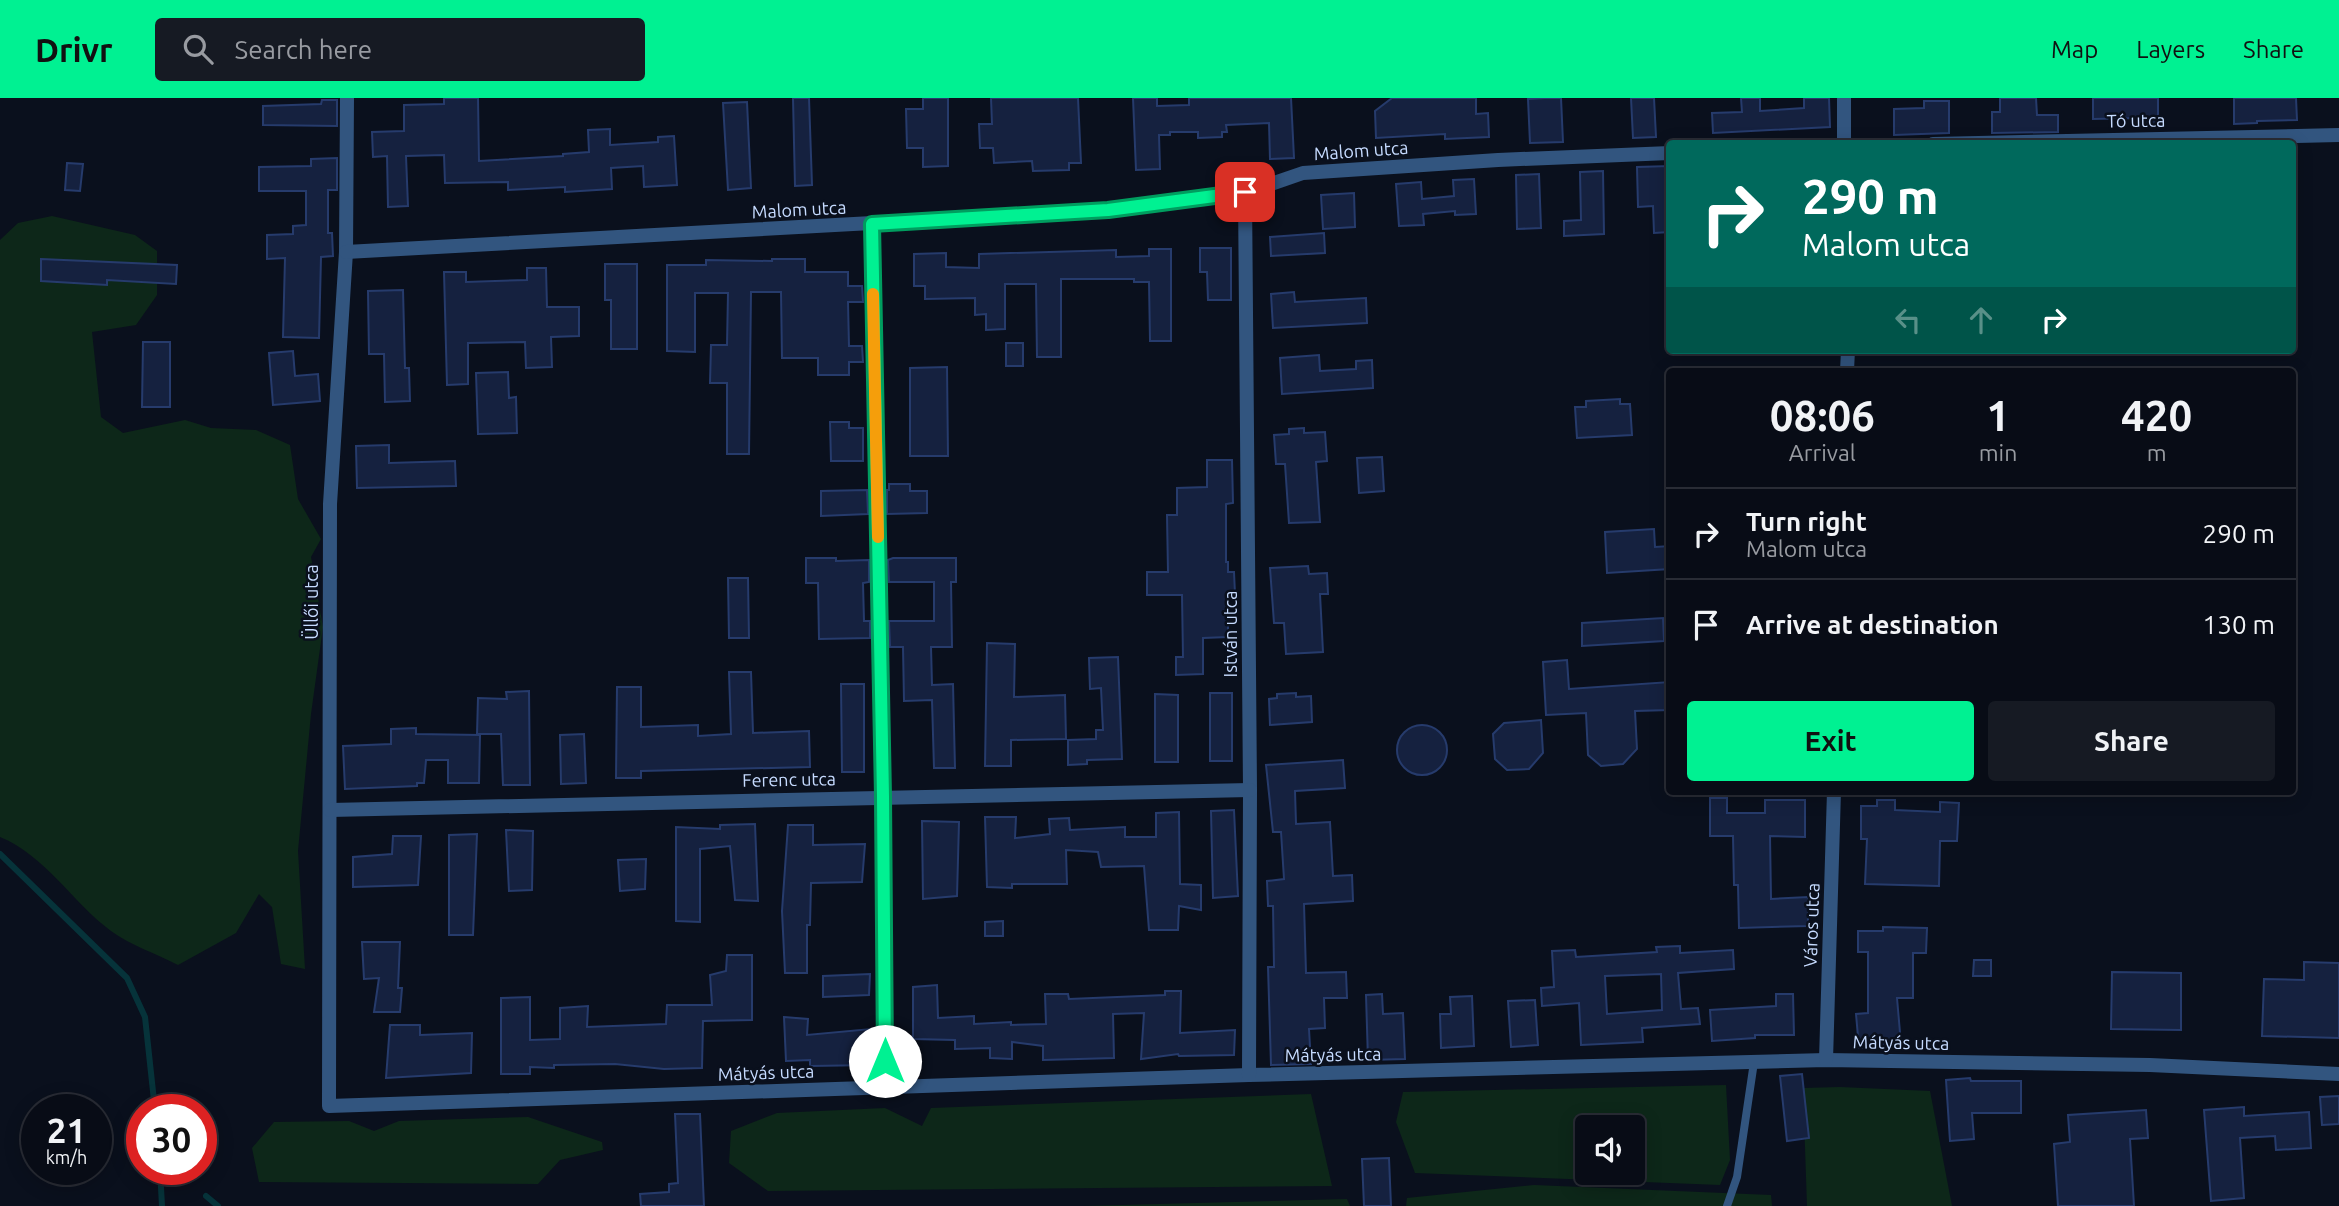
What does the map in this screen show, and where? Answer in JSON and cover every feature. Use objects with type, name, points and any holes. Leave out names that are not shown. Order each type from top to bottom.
[{"type":"street","name":"Üllői utca","points":[[329,1106],[330,504],[346,253],[347,98]]},
{"type":"street","points":[[1843,98],[1844,140]]},
{"type":"street","name":"Tó utca","points":[[2113,140],[2339,135]]},
{"type":"street","name":"Malom utca","points":[[346,253],[1108,210],[1245,192],[1303,173],[1498,160],[1666,153]]},
{"type":"street","name":"István utca","points":[[1245,192],[1250,790],[1249,1075]]},
{"type":"street","points":[[872,224],[883,796],[885,1087]]},
{"type":"street","name":"Ferenc utca","points":[[330,810],[1250,790]]},
{"type":"street","name":"Város utca","points":[[1826,1060],[1834,795]]},
{"type":"street","name":"Mátyás utca","points":[[329,1106],[1249,1075],[1826,1060],[2150,1065],[2339,1074]]},
{"type":"lane","points":[[1727,1206],[1737,1177],[1754,1062]]},
{"type":"green space","points":[[52,216],[135,235],[157,251],[157,295],[136,325],[92,332],[101,417],[123,433],[185,420],[211,428],[256,430],[290,445],[298,499],[321,539],[311,557],[323,627],[311,714],[298,851],[305,969],[281,964],[272,907],[259,894],[236,933],[178,965],[111,931],[45,867],[16,845],[0,837],[0,240],[18,223]]},
{"type":"green space","points":[[1726,1085],[1730,1160],[1720,1185],[1645,1182],[1645,1115],[1575,1115],[1575,1179],[1415,1173],[1396,1122],[1403,1092]]},
{"type":"green space","points":[[1803,1088],[1930,1091],[1952,1206],[1807,1206]]},
{"type":"green space","points":[[1311,1094],[1332,1186],[768,1191],[729,1163],[731,1131],[777,1113],[885,1108],[922,1126],[931,1108]]},
{"type":"green space","points":[[528,1117],[602,1142],[603,1150],[560,1160],[538,1184],[259,1182],[252,1148],[274,1122],[349,1121],[374,1131],[399,1121]]},
{"type":"green space","points":[[1534,1185],[1771,1195],[1772,1206],[1406,1206],[1407,1198]]},
{"type":"green space","points":[[1347,1199],[1350,1206],[1083,1206]]},
{"type":"building","points":[[444,98],[478,98],[479,161],[589,152],[588,130],[610,129],[610,145],[658,142],[658,137],[674,136],[677,185],[644,187],[643,166],[611,168],[612,189],[565,192],[565,187],[508,190],[508,182],[445,183],[444,155],[406,156],[408,206],[388,207],[387,156],[373,157],[372,132],[404,131],[404,105],[444,104]]},
{"type":"building","points":[[793,98],[809,98],[812,185],[795,186]]},
{"type":"building","points":[[923,98],[948,98],[948,166],[923,167],[923,148],[907,148],[906,109],[923,109]]},
{"type":"building","points":[[991,98],[1078,98],[1081,163],[1069,163],[1069,170],[1033,171],[1032,161],[994,163],[993,148],[980,148],[979,124],[992,124]]},
{"type":"building","points":[[1133,98],[1157,98],[1157,106],[1189,105],[1189,98],[1291,98],[1294,158],[1270,159],[1269,123],[1226,125],[1227,132],[1222,132],[1222,137],[1198,138],[1198,132],[1170,132],[1170,135],[1159,135],[1160,169],[1136,170]]},
{"type":"building","points":[[1392,98],[1476,98],[1476,114],[1488,113],[1489,137],[1445,139],[1445,134],[1376,138],[1375,111]]},
{"type":"building","points":[[1561,98],[1563,142],[1530,143],[1528,99]]},
{"type":"building","points":[[1631,98],[1654,98],[1656,137],[1633,138]]},
{"type":"building","points":[[1741,98],[1760,98],[1760,111],[1804,108],[1804,98],[1829,98],[1830,127],[1713,133],[1712,113],[1742,112]]},
{"type":"building","points":[[2000,98],[2036,98],[2037,115],[2058,115],[2058,132],[1992,133],[1992,112],[2000,112]]},
{"type":"building","points":[[2093,98],[2158,98],[2158,124],[2134,125],[2134,118],[2093,119]]},
{"type":"building","points":[[2234,98],[2296,98],[2297,120],[2234,124]]},
{"type":"building","points":[[322,100],[337,100],[337,126],[263,125],[263,106],[321,104]]},
{"type":"building","points":[[1924,101],[1949,101],[1949,133],[1894,135],[1894,109],[1924,108]]},
{"type":"building","points":[[747,102],[751,188],[728,190],[723,103]]},
{"type":"building","points":[[337,158],[337,190],[328,190],[328,233],[332,233],[333,256],[321,257],[319,338],[283,337],[285,258],[267,259],[267,235],[293,234],[293,226],[306,225],[306,191],[259,191],[259,167],[311,166],[311,159]]},
{"type":"building","points":[[67,163],[83,164],[80,191],[65,190]]},
{"type":"building","points":[[1666,166],[1666,232],[1654,233],[1653,206],[1638,207],[1637,167]]},
{"type":"building","points":[[1603,171],[1604,234],[1564,236],[1564,221],[1581,220],[1580,172]]},
{"type":"building","points":[[1539,174],[1541,228],[1517,229],[1516,175]]},
{"type":"building","points":[[1474,179],[1476,214],[1455,215],[1455,211],[1423,214],[1424,225],[1399,226],[1396,184],[1421,182],[1422,199],[1454,196],[1453,180]]},
{"type":"building","points":[[1354,193],[1355,227],[1323,229],[1321,195]]},
{"type":"building","points":[[1324,233],[1325,253],[1271,256],[1270,237]]},
{"type":"building","points":[[1200,248],[1231,248],[1231,300],[1208,300],[1207,272],[1200,272]]},
{"type":"building","points":[[1149,249],[1171,249],[1171,341],[1150,341],[1149,282],[1134,282],[1134,279],[1061,279],[1061,357],[1037,357],[1036,284],[1005,284],[1005,329],[986,330],[986,314],[975,315],[975,298],[925,299],[925,286],[914,286],[914,254],[946,253],[946,267],[979,268],[979,254],[1116,250],[1116,257],[1149,256]]},
{"type":"building","points":[[41,259],[177,265],[176,284],[107,280],[107,285],[41,281]]},
{"type":"building","points":[[805,259],[805,272],[848,272],[848,286],[862,286],[863,302],[848,302],[849,346],[862,346],[863,362],[849,362],[849,375],[818,375],[818,358],[782,358],[781,292],[751,292],[749,454],[727,454],[727,383],[710,383],[711,345],[727,345],[728,293],[695,293],[695,352],[667,351],[667,265],[706,265],[706,260]]},
{"type":"building","points":[[605,264],[637,264],[637,349],[611,349],[611,300],[605,300]]},
{"type":"building","points":[[527,268],[546,268],[547,307],[579,307],[579,336],[551,337],[552,367],[526,368],[525,342],[468,343],[468,384],[447,385],[444,272],[466,272],[466,282],[527,280]]},
{"type":"building","points":[[403,290],[405,368],[409,368],[410,401],[385,402],[384,354],[369,354],[368,291]]},
{"type":"building","points":[[1294,292],[1295,302],[1366,298],[1367,323],[1273,328],[1271,294]]},
{"type":"building","points":[[143,342],[170,342],[170,407],[142,407]]},
{"type":"building","points":[[1006,343],[1023,343],[1023,366],[1006,366]]},
{"type":"building","points":[[293,351],[295,376],[318,374],[320,401],[273,405],[269,353]]},
{"type":"building","points":[[1319,355],[1320,371],[1356,369],[1356,361],[1372,360],[1373,388],[1282,394],[1280,358]]},
{"type":"building","points":[[947,367],[948,456],[910,456],[910,368]]},
{"type":"building","points":[[508,372],[509,398],[516,397],[517,433],[478,434],[476,373]]},
{"type":"building","points":[[1620,399],[1620,404],[1630,404],[1632,435],[1577,438],[1575,407],[1586,407],[1586,401]]},
{"type":"building","points":[[830,422],[849,422],[849,428],[863,428],[863,461],[831,461]]},
{"type":"building","points":[[1304,428],[1304,433],[1325,432],[1327,461],[1316,462],[1320,522],[1289,523],[1285,464],[1276,464],[1274,435],[1289,434],[1289,429]]},
{"type":"building","points":[[389,445],[389,463],[455,461],[456,486],[357,488],[356,446]]},
{"type":"building","points":[[1382,457],[1384,491],[1359,493],[1357,458]]},
{"type":"building","points":[[1207,460],[1232,460],[1233,503],[1226,504],[1226,562],[1228,572],[1234,572],[1235,594],[1228,594],[1228,637],[1203,638],[1203,674],[1176,675],[1176,657],[1183,657],[1182,595],[1147,595],[1147,572],[1168,572],[1167,515],[1177,515],[1177,488],[1207,487]]},
{"type":"building","points":[[889,484],[910,484],[910,491],[927,491],[927,513],[887,514]]},
{"type":"building","points":[[867,490],[868,514],[821,516],[821,491]]},
{"type":"building","points":[[1654,529],[1655,547],[1666,546],[1666,569],[1607,573],[1605,532]]},
{"type":"building","points":[[806,558],[869,560],[869,582],[863,583],[864,621],[870,621],[870,638],[819,639],[818,583],[806,583]]},
{"type":"building","points":[[956,558],[956,582],[951,582],[952,647],[931,647],[932,685],[953,684],[955,768],[934,768],[932,700],[904,701],[903,647],[890,647],[889,621],[934,621],[934,582],[889,582],[888,560]]},
{"type":"building","points":[[1308,566],[1309,574],[1327,573],[1328,594],[1320,594],[1323,652],[1286,654],[1284,623],[1274,623],[1270,568]]},
{"type":"building","points":[[728,578],[748,578],[749,638],[729,638]]},
{"type":"building","points":[[1663,618],[1664,641],[1582,646],[1582,623]]},
{"type":"building","points":[[987,643],[1015,644],[1014,697],[1065,695],[1066,739],[1011,740],[1011,766],[985,766]]},
{"type":"building","points":[[1118,657],[1122,759],[1087,760],[1087,764],[1068,765],[1068,740],[1096,739],[1096,730],[1103,730],[1101,688],[1090,689],[1089,658]]},
{"type":"building","points":[[1567,660],[1569,689],[1666,682],[1666,710],[1635,711],[1637,749],[1623,764],[1601,766],[1588,755],[1586,713],[1546,715],[1543,662]]},
{"type":"building","points":[[729,672],[751,672],[753,733],[809,731],[810,767],[641,771],[641,778],[616,778],[617,687],[641,687],[641,727],[698,725],[698,736],[731,734]]},
{"type":"building","points":[[841,684],[864,684],[864,772],[842,772]]},
{"type":"building","points":[[529,691],[530,785],[503,785],[501,734],[477,734],[478,698],[507,699],[506,692]]},
{"type":"building","points":[[1210,693],[1232,693],[1232,761],[1210,761]]},
{"type":"building","points":[[1296,693],[1296,697],[1311,696],[1312,722],[1270,725],[1269,699],[1277,698],[1277,694]]},
{"type":"building","points":[[1155,694],[1178,695],[1178,762],[1155,762]]},
{"type":"building","points":[[1541,720],[1543,753],[1529,769],[1507,770],[1495,759],[1493,734],[1504,723]]},
{"type":"building","points":[[1422,725],[1440,732],[1447,750],[1440,768],[1422,775],[1404,768],[1397,750],[1404,732]]},
{"type":"building","points":[[416,728],[416,734],[480,735],[479,783],[448,783],[448,760],[426,760],[424,783],[417,783],[417,786],[345,789],[343,746],[391,744],[391,729]]},
{"type":"building","points":[[584,734],[586,783],[561,784],[560,735]]},
{"type":"building","points":[[1343,760],[1345,788],[1295,791],[1296,824],[1330,822],[1333,876],[1352,875],[1353,901],[1304,904],[1306,973],[1346,972],[1347,998],[1324,998],[1325,1028],[1309,1029],[1311,1064],[1271,1065],[1268,967],[1274,967],[1273,906],[1268,906],[1267,881],[1284,879],[1281,832],[1273,832],[1266,765]]},
{"type":"building","points":[[1710,798],[1727,798],[1727,813],[1765,813],[1765,800],[1805,800],[1805,837],[1770,836],[1771,899],[1808,897],[1808,926],[1739,928],[1738,885],[1734,885],[1733,836],[1710,836]]},
{"type":"building","points":[[1877,800],[1895,800],[1895,810],[1940,812],[1940,802],[1959,803],[1957,841],[1940,841],[1939,886],[1865,884],[1867,839],[1861,839],[1861,806],[1877,806]]},
{"type":"building","points":[[1234,810],[1238,896],[1213,898],[1211,811]]},
{"type":"building","points":[[1179,812],[1180,884],[1201,885],[1201,910],[1179,906],[1178,930],[1149,930],[1144,866],[1101,867],[1098,852],[1066,850],[1067,884],[987,887],[985,817],[1016,817],[1015,838],[1050,834],[1049,819],[1069,818],[1070,830],[1125,827],[1125,837],[1156,837],[1156,813]]},
{"type":"building","points":[[922,821],[959,822],[957,896],[923,899]]},
{"type":"building","points":[[755,824],[758,901],[735,900],[730,846],[700,849],[700,922],[676,921],[676,827],[720,829],[720,825]]},
{"type":"building","points":[[788,825],[813,825],[813,845],[865,844],[862,882],[811,883],[810,925],[807,925],[807,973],[785,973],[782,911]]},
{"type":"building","points":[[506,830],[533,831],[532,890],[509,891]]},
{"type":"building","points":[[477,834],[473,935],[449,935],[449,835]]},
{"type":"building","points":[[393,836],[421,836],[418,885],[353,887],[353,857],[392,854]]},
{"type":"building","points":[[646,859],[645,889],[620,891],[618,860]]},
{"type":"building","points":[[1003,921],[1003,936],[985,936],[985,922]]},
{"type":"building","points":[[1883,927],[1927,928],[1926,953],[1913,953],[1913,998],[1897,998],[1901,1044],[1859,1048],[1856,1014],[1868,1013],[1868,952],[1858,952],[1858,931],[1883,931]]},
{"type":"building","points":[[362,942],[400,942],[400,1012],[374,1012],[379,978],[364,979]]},
{"type":"building","points":[[1680,946],[1680,953],[1733,950],[1734,969],[1678,973],[1681,1009],[1698,1008],[1700,1024],[1642,1028],[1643,1042],[1581,1045],[1579,1003],[1542,1006],[1541,988],[1554,987],[1552,951],[1575,950],[1576,957],[1657,952],[1656,947]],"holes":[[[1661,974],[1662,1010],[1607,1014],[1605,976]]]},
{"type":"building","points":[[727,955],[752,955],[752,1020],[703,1021],[702,1068],[664,1069],[615,1064],[554,1065],[554,1068],[530,1067],[530,1074],[501,1074],[501,998],[530,997],[530,1040],[560,1039],[560,1008],[588,1006],[587,1027],[666,1024],[667,1005],[712,1005],[710,975],[726,971]]},
{"type":"building","points":[[1974,960],[1991,960],[1991,976],[1973,976]]},
{"type":"building","points":[[2304,962],[2339,963],[2339,1038],[2262,1036],[2264,979],[2304,980]]},
{"type":"building","points":[[2112,972],[2181,973],[2181,1030],[2111,1029]]},
{"type":"building","points":[[870,974],[869,995],[823,997],[823,976]]},
{"type":"building","points":[[937,985],[938,1018],[974,1016],[974,1024],[1011,1022],[1011,1025],[1046,1024],[1045,994],[1068,994],[1069,999],[1165,995],[1165,991],[1181,991],[1180,1033],[1235,1030],[1234,1055],[1178,1054],[1141,1059],[1144,1013],[1113,1014],[1114,1058],[1043,1060],[1043,1046],[1012,1042],[1012,1059],[990,1058],[990,1048],[955,1049],[955,1040],[913,1039],[913,987]]},
{"type":"building","points":[[1382,994],[1383,1014],[1403,1013],[1405,1059],[1368,1060],[1366,995]]},
{"type":"building","points":[[1776,994],[1793,994],[1794,1035],[1755,1035],[1755,1038],[1712,1041],[1710,1010],[1776,1006]]},
{"type":"building","points":[[1472,996],[1474,1046],[1441,1048],[1440,1014],[1451,1014],[1450,997]]},
{"type":"building","points":[[1535,1000],[1538,1045],[1511,1047],[1508,1001]]},
{"type":"building","points":[[784,1017],[808,1019],[807,1035],[871,1029],[873,1065],[810,1066],[810,1060],[786,1061]]},
{"type":"building","points":[[390,1025],[420,1025],[420,1035],[472,1033],[471,1073],[386,1078]]},
{"type":"building","points":[[1802,1074],[1809,1138],[1787,1141],[1780,1076]]},
{"type":"building","points":[[1970,1078],[1971,1081],[2021,1081],[2021,1113],[1972,1113],[1974,1139],[1950,1141],[1946,1080]]},
{"type":"building","points":[[2339,1096],[2339,1124],[2322,1125],[2320,1097]]},
{"type":"building","points":[[2244,1107],[2244,1116],[2309,1112],[2311,1148],[2276,1150],[2275,1136],[2240,1138],[2244,1198],[2211,1201],[2204,1110]]},
{"type":"building","points":[[2146,1110],[2148,1138],[2130,1139],[2134,1206],[2058,1206],[2054,1144],[2070,1142],[2068,1115]]},
{"type":"building","points":[[675,1114],[700,1114],[704,1206],[641,1206],[640,1194],[669,1192],[669,1184],[678,1183]]},
{"type":"building","points":[[1389,1158],[1391,1206],[1364,1206],[1362,1159]]},
{"type":"waterway","points":[[0,854],[127,978],[145,1017],[153,1094]]},
{"type":"waterway","points":[[161,1185],[162,1206]]},
{"type":"waterway","points":[[206,1196],[218,1206]]},
{"type":"slow traffic","points":[[873,294],[878,537]]},
{"type":"route","points":[[885,1061],[883,796],[872,224],[1108,210],[1245,192]]}]
